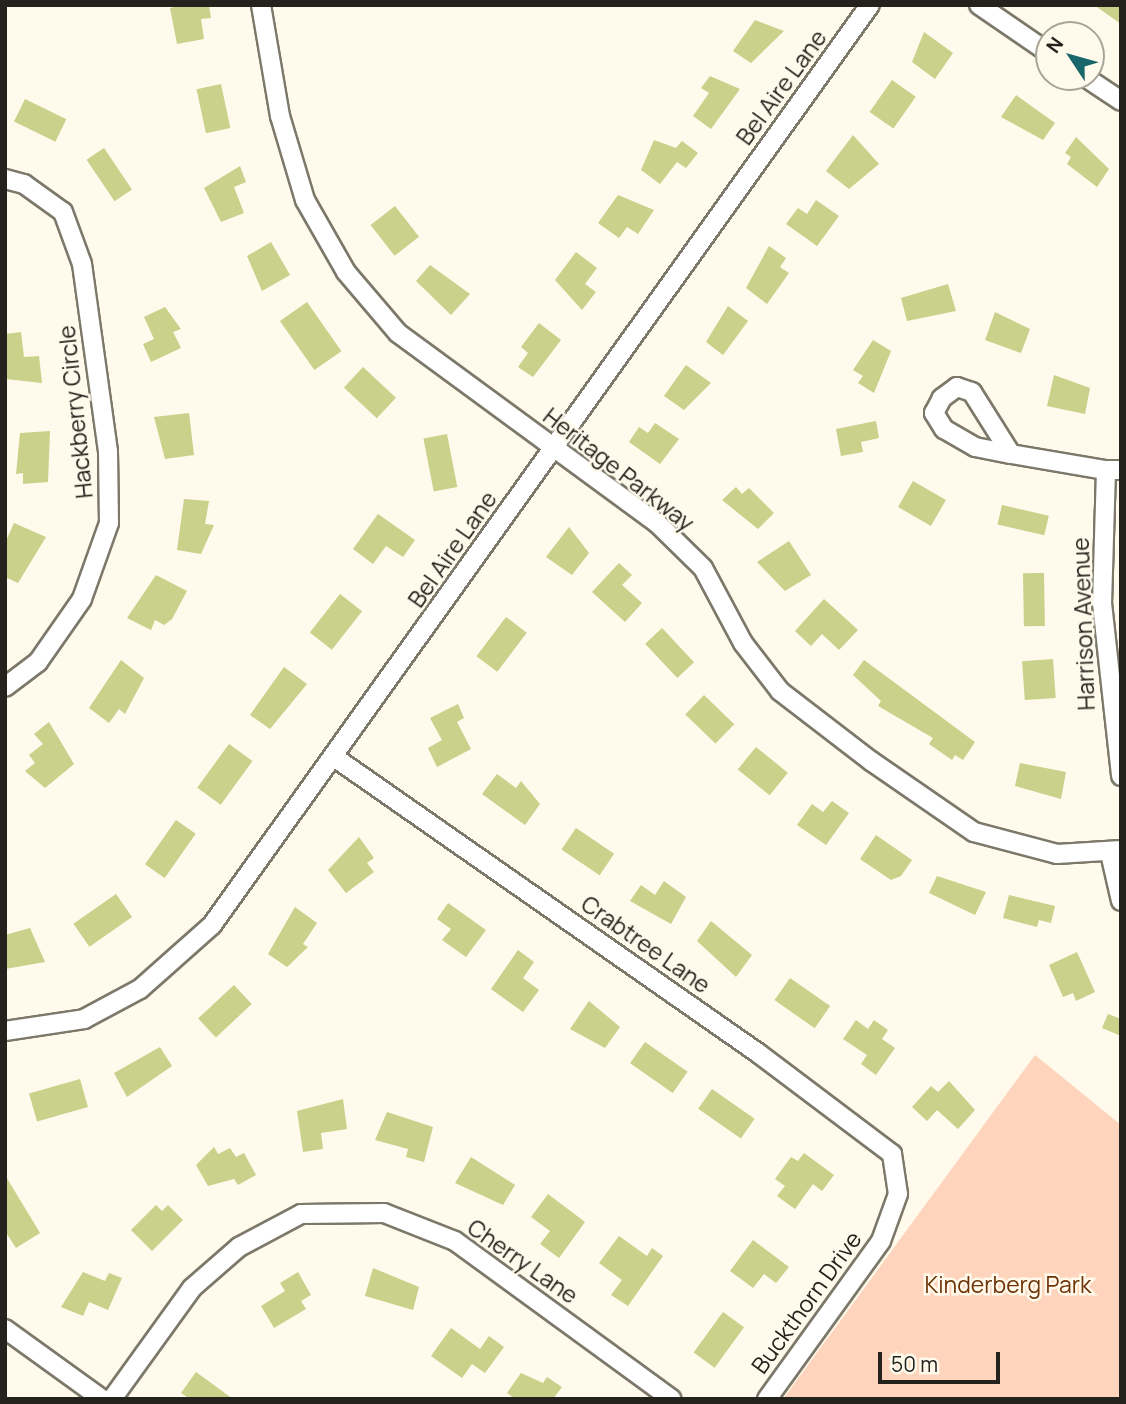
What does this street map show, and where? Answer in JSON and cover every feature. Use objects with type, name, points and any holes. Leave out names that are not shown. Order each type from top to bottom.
[{"type":"street","name":"Heritage Parkway","points":[[261,5],[280,116],[305,200],[346,272],[398,333],[657,523],[703,568],[743,643],[780,691],[871,761],[974,832],[1057,854],[1116,851]]},
{"type":"street","name":"Bel Aire Lane","points":[[5,1031],[84,1019],[140,989],[184,956],[334,757],[870,5]]},
{"type":"street","points":[[979,5],[1035,43]]},
{"type":"street","points":[[1105,90],[1121,101]]},
{"type":"street","name":"Hackberry Circle","points":[[5,179],[24,184],[63,212],[82,264],[108,452],[109,523],[82,599],[38,662],[5,687]]},
{"type":"street","points":[[1010,454],[1113,470]]},
{"type":"street","name":"Harrison Avenue","points":[[1113,470],[1102,603],[1121,776]]},
{"type":"street","name":"Crabtree Lane","points":[[334,757],[844,1115],[892,1154],[898,1195]]},
{"type":"street","points":[[1116,851],[1121,901]]},
{"type":"street","name":"Buckthorn Drive","points":[[767,1399],[881,1241],[898,1195]]},
{"type":"street","name":"Cherry Lane","points":[[112,1399],[192,1288],[239,1247],[301,1214],[384,1213],[455,1241],[672,1399]]},
{"type":"street","points":[[5,1329],[102,1399]]},
{"type":"green space","name":"Kinderberg Park","points":[[1035,1055],[1121,1125],[1121,1399],[783,1399]]},
{"type":"building","points":[[209,5],[211,18],[201,19],[204,39],[177,44],[170,8]]},
{"type":"building","points":[[1094,5],[1121,5],[1121,24]]},
{"type":"building","points":[[755,20],[784,31],[751,63],[733,51]]},
{"type":"building","points":[[924,32],[953,53],[935,79],[912,62]]},
{"type":"building","points":[[710,76],[740,89],[711,129],[693,116],[709,93],[701,88]]},
{"type":"building","points":[[892,80],[916,97],[893,129],[870,112]]},
{"type":"building","points":[[221,84],[230,128],[206,133],[197,89]]},
{"type":"building","points":[[1016,95],[1055,123],[1043,140],[1001,117]]},
{"type":"building","points":[[25,99],[66,119],[55,142],[14,121]]},
{"type":"building","points":[[853,135],[879,164],[849,189],[826,171]]},
{"type":"building","points":[[1076,137],[1109,169],[1097,187],[1067,164],[1071,157],[1065,153]]},
{"type":"building","points":[[654,140],[676,148],[682,141],[698,153],[686,168],[677,162],[660,184],[641,170]]},
{"type":"building","points":[[104,148],[132,189],[115,201],[87,160]]},
{"type":"building","points":[[240,166],[246,182],[234,187],[244,213],[221,222],[204,188]]},
{"type":"building","points":[[618,195],[654,210],[638,234],[627,227],[619,238],[598,223]]},
{"type":"building","points":[[816,200],[839,216],[817,246],[786,224],[798,208],[807,214]]},
{"type":"building","points":[[395,206],[419,237],[395,256],[371,225]]},
{"type":"building","points":[[271,242],[290,275],[262,291],[247,256]]},
{"type":"building","points":[[769,246],[786,258],[780,267],[789,273],[767,304],[746,288]]},
{"type":"building","points":[[576,252],[597,268],[585,284],[596,292],[582,310],[555,280]]},
{"type":"building","points":[[430,265],[470,294],[451,315],[416,281]]},
{"type":"building","points":[[948,284],[956,311],[907,321],[901,298]]},
{"type":"building","points":[[307,302],[341,351],[314,370],[280,321]]},
{"type":"building","points":[[728,306],[748,321],[723,355],[706,342]]},
{"type":"building","points":[[165,307],[181,329],[173,332],[181,348],[151,362],[143,344],[154,339],[144,317]]},
{"type":"building","points":[[995,312],[1030,329],[1021,353],[985,340]]},
{"type":"building","points":[[539,323],[561,340],[533,377],[518,367],[528,353],[521,347]]},
{"type":"building","points":[[21,332],[24,357],[39,356],[42,383],[5,379],[5,334]]},
{"type":"building","points":[[873,340],[891,351],[874,393],[858,383],[863,376],[853,370]]},
{"type":"building","points":[[686,365],[711,383],[684,410],[664,396]]},
{"type":"building","points":[[363,367],[396,398],[377,418],[344,387]]},
{"type":"building","points":[[1054,375],[1090,388],[1085,414],[1047,406]]},
{"type":"building","points":[[189,413],[194,455],[165,459],[154,417]]},
{"type":"building","points":[[876,421],[879,438],[861,442],[863,452],[841,456],[836,429]]},
{"type":"building","points":[[655,423],[679,439],[660,464],[629,442],[639,427],[648,433]]},
{"type":"building","points":[[50,431],[48,482],[23,484],[23,473],[16,474],[20,433]]},
{"type":"building","points":[[447,434],[457,487],[434,492],[423,439]]},
{"type":"building","points":[[913,481],[946,500],[931,526],[898,507]]},
{"type":"building","points":[[736,487],[742,494],[749,488],[774,513],[758,529],[722,500]]},
{"type":"building","points":[[184,499],[209,501],[205,524],[214,525],[201,554],[177,550]]},
{"type":"building","points":[[1002,505],[1049,516],[1044,535],[998,524]]},
{"type":"building","points":[[378,514],[415,540],[403,557],[386,546],[373,564],[353,549]]},
{"type":"building","points":[[14,523],[46,537],[18,583],[5,577],[5,543]]},
{"type":"building","points":[[569,527],[589,553],[572,575],[546,557]]},
{"type":"building","points":[[789,541],[811,575],[785,591],[757,562]]},
{"type":"building","points":[[619,563],[632,575],[622,585],[642,603],[625,622],[592,592]]},
{"type":"building","points":[[1023,573],[1044,573],[1045,626],[1024,626]]},
{"type":"building","points":[[156,575],[187,591],[172,619],[164,625],[155,620],[151,630],[127,618]]},
{"type":"building","points":[[340,594],[362,611],[332,650],[310,633]]},
{"type":"building","points":[[824,599],[858,630],[839,650],[822,634],[811,646],[795,631]]},
{"type":"building","points":[[506,617],[527,633],[497,672],[477,656]]},
{"type":"building","points":[[662,628],[694,662],[677,678],[645,644]]},
{"type":"building","points":[[1053,659],[1056,698],[1025,700],[1022,661]]},
{"type":"building","points":[[121,660],[144,678],[125,714],[119,709],[109,723],[89,708]]},
{"type":"building","points":[[864,660],[975,742],[963,760],[955,755],[952,760],[929,744],[933,738],[878,706],[881,701],[853,675]]},
{"type":"building","points":[[284,667],[307,684],[270,729],[250,715]]},
{"type":"building","points":[[704,695],[734,724],[715,744],[685,714]]},
{"type":"building","points":[[458,704],[464,718],[457,722],[471,749],[437,767],[428,748],[442,740],[430,718]]},
{"type":"building","points":[[49,722],[74,764],[45,788],[25,771],[35,763],[29,755],[43,744],[34,734]]},
{"type":"building","points":[[229,744],[252,761],[221,805],[197,788]]},
{"type":"building","points":[[756,747],[788,773],[770,795],[738,770]]},
{"type":"building","points":[[1020,763],[1066,772],[1061,799],[1015,786]]},
{"type":"building","points":[[497,774],[516,788],[521,781],[540,804],[525,825],[482,794]]},
{"type":"building","points":[[832,801],[849,813],[826,845],[797,825],[812,804],[823,812]]},
{"type":"building","points":[[176,820],[196,834],[165,878],[145,864]]},
{"type":"building","points":[[576,828],[614,854],[600,875],[561,850]]},
{"type":"building","points":[[876,835],[912,860],[901,876],[891,880],[860,859]]},
{"type":"building","points":[[359,837],[374,858],[367,863],[374,872],[346,893],[328,870]]},
{"type":"building","points":[[937,876],[986,892],[975,915],[929,893]]},
{"type":"building","points":[[664,881],[686,897],[671,924],[630,901],[641,885],[655,895]]},
{"type":"building","points":[[116,894],[132,917],[89,947],[73,924]]},
{"type":"building","points":[[1009,895],[1055,906],[1051,923],[1039,920],[1037,927],[1003,918]]},
{"type":"building","points":[[448,903],[486,930],[466,957],[442,940],[451,929],[437,919]]},
{"type":"building","points":[[295,907],[317,923],[303,944],[308,947],[287,967],[268,954]]},
{"type":"building","points":[[711,921],[752,955],[736,977],[697,941]]},
{"type":"building","points":[[30,928],[45,962],[5,969],[5,935]]},
{"type":"building","points":[[518,950],[534,962],[523,978],[539,990],[523,1012],[491,989]]},
{"type":"building","points":[[1077,952],[1095,992],[1076,1001],[1073,993],[1063,997],[1049,965]]},
{"type":"building","points":[[790,978],[830,1006],[815,1028],[775,1000]]},
{"type":"building","points":[[234,985],[252,1004],[216,1037],[198,1018]]},
{"type":"building","points":[[589,1001],[620,1027],[605,1048],[570,1029]]},
{"type":"building","points":[[1108,1014],[1121,1019],[1121,1036],[1102,1028]]},
{"type":"building","points":[[856,1020],[868,1029],[874,1020],[888,1030],[882,1039],[895,1048],[876,1075],[861,1064],[867,1055],[843,1039]]},
{"type":"building","points":[[645,1042],[688,1072],[673,1093],[630,1063]]},
{"type":"building","points":[[160,1047],[172,1066],[127,1097],[114,1073]]},
{"type":"building","points":[[80,1079],[88,1107],[37,1121],[29,1094]]},
{"type":"building","points":[[949,1081],[975,1110],[958,1129],[937,1110],[927,1121],[912,1107],[931,1086],[938,1092]]},
{"type":"building","points":[[712,1089],[755,1119],[741,1138],[698,1109]]},
{"type":"building","points":[[343,1099],[347,1129],[321,1133],[323,1149],[303,1152],[297,1111]]},
{"type":"building","points":[[387,1112],[433,1127],[424,1162],[406,1157],[408,1149],[375,1140]]},
{"type":"building","points":[[214,1147],[218,1154],[230,1148],[236,1157],[244,1153],[256,1175],[238,1185],[234,1179],[208,1186],[196,1165]]},
{"type":"building","points":[[804,1153],[834,1175],[822,1191],[813,1184],[795,1209],[777,1196],[785,1186],[775,1179],[791,1157],[798,1161]]},
{"type":"building","points":[[471,1157],[515,1185],[503,1205],[455,1183]]},
{"type":"building","points":[[5,1175],[40,1233],[16,1248],[5,1231]]},
{"type":"building","points":[[548,1194],[585,1222],[559,1258],[540,1244],[550,1231],[531,1217]]},
{"type":"building","points":[[156,1205],[162,1211],[168,1205],[183,1220],[152,1251],[131,1230]]},
{"type":"building","points":[[619,1236],[647,1256],[652,1248],[663,1256],[628,1306],[611,1295],[622,1280],[599,1263]]},
{"type":"building","points":[[753,1240],[789,1267],[776,1283],[764,1274],[753,1288],[730,1271]]},
{"type":"building","points":[[373,1268],[419,1287],[413,1310],[365,1296]]},
{"type":"building","points":[[83,1272],[105,1281],[109,1273],[122,1278],[108,1310],[89,1302],[83,1316],[61,1307]]},
{"type":"building","points":[[298,1272],[311,1295],[301,1301],[306,1309],[274,1328],[261,1306],[285,1291],[280,1283]]},
{"type":"building","points":[[723,1312],[744,1327],[715,1368],[694,1352]]},
{"type":"building","points":[[451,1328],[480,1349],[489,1336],[504,1347],[485,1373],[472,1364],[462,1378],[431,1356]]},
{"type":"building","points":[[196,1372],[233,1399],[190,1399],[181,1393]]},
{"type":"building","points":[[521,1373],[543,1383],[547,1377],[562,1387],[553,1399],[515,1399],[507,1393]]}]
